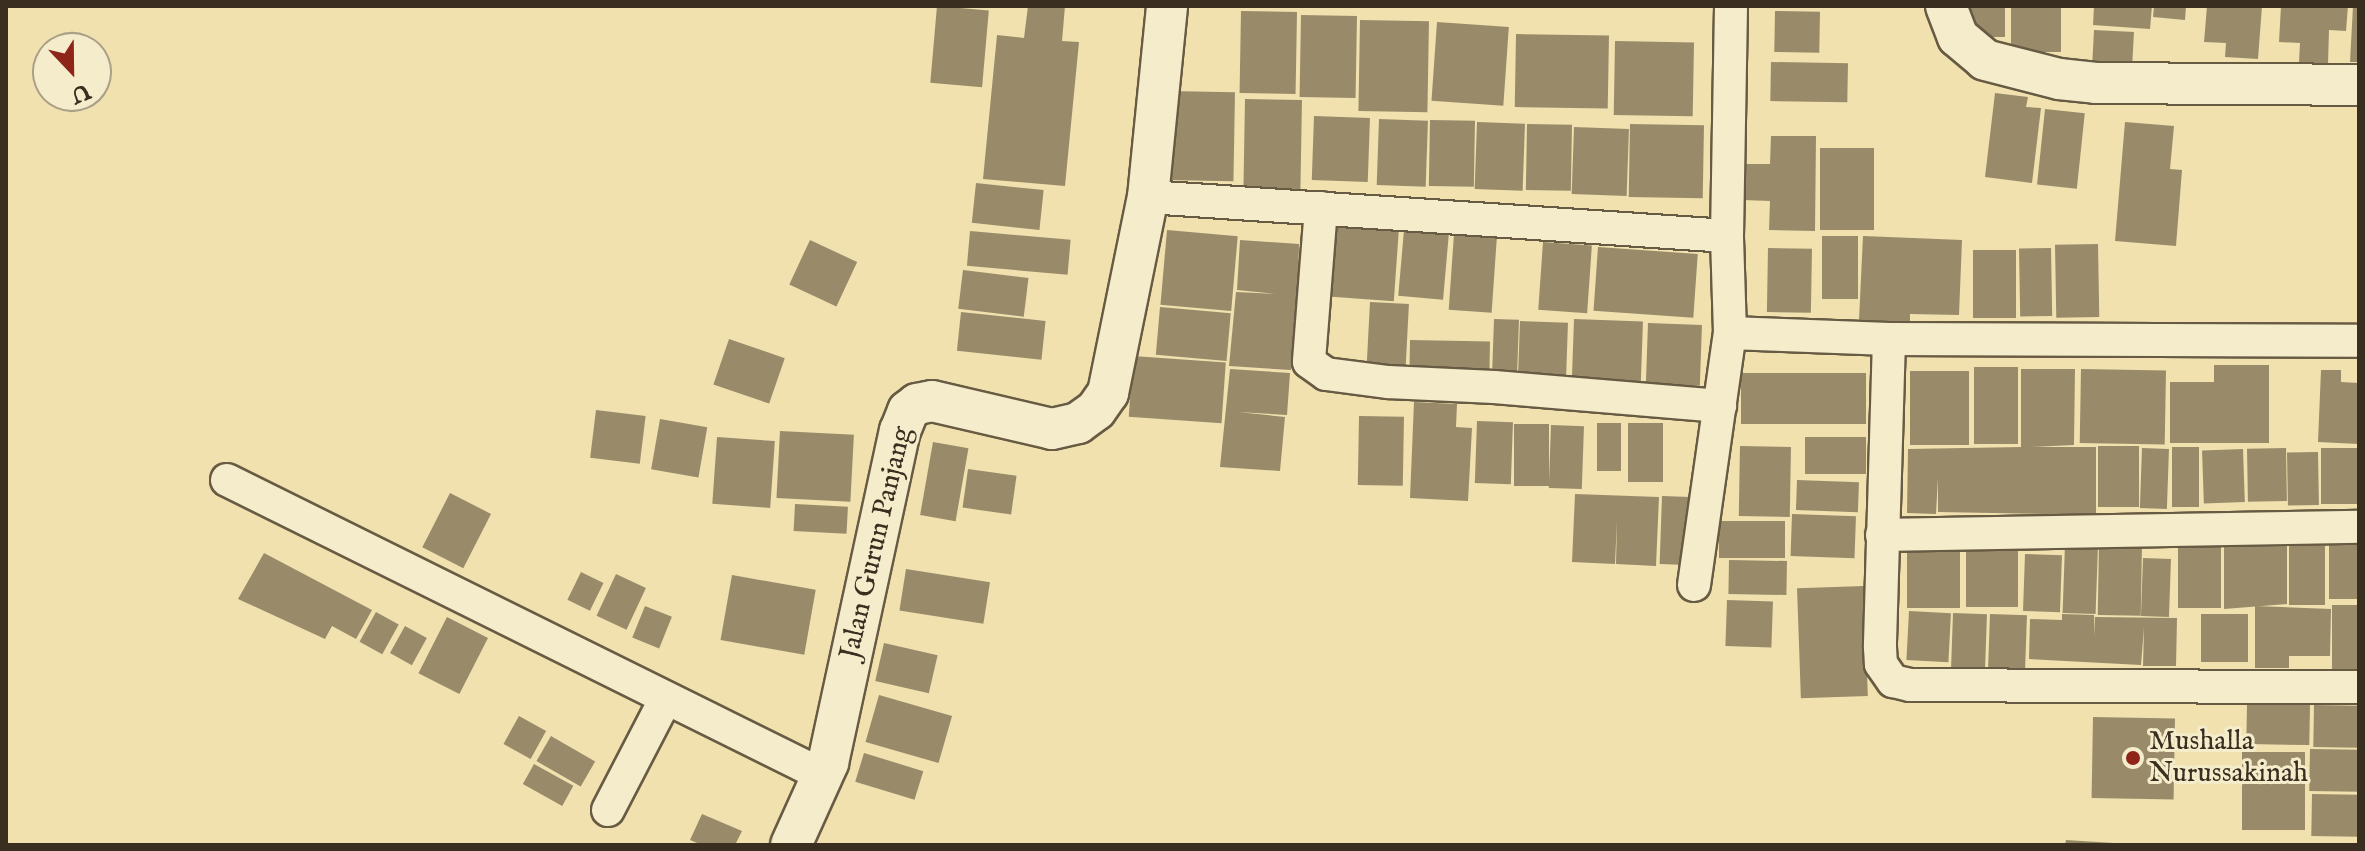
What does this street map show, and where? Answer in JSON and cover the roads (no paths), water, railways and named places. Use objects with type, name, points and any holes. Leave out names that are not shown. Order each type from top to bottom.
[{"type":"street","name":"Jalan Gurun Panjang","points":[[791,845],[828,763],[900,431],[908,411],[917,404],[932,401],[1052,429],[1078,423],[1096,410],[1108,393],[1148,197],[1167,6]]},
{"type":"street","points":[[1694,585],[1730,333],[1727,236],[1731,6]]},
{"type":"street","points":[[1946,6],[1958,37],[1985,60],[2005,68],[2059,79],[2096,83],[2359,85]]},
{"type":"street","points":[[1148,197],[1727,236]]},
{"type":"street","points":[[1321,208],[1309,362],[1326,374],[1388,382],[1494,387],[1720,406]]},
{"type":"street","points":[[1730,333],[1889,339],[2359,341]]},
{"type":"street","points":[[1889,339],[1881,664],[1893,681],[1910,685],[2359,687]]},
{"type":"street","points":[[227,480],[822,775]]},
{"type":"street","points":[[1882,535],[2359,527]]},
{"type":"street","points":[[608,810],[666,698]]},
{"type":"place","name":"Mushalla Nurussakinah","points":[[2133,758]]}]
